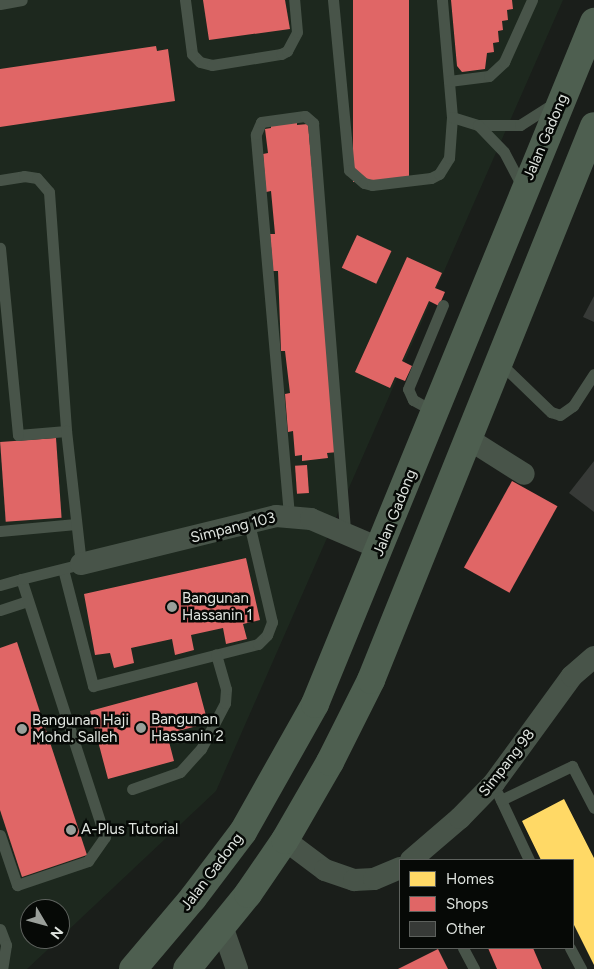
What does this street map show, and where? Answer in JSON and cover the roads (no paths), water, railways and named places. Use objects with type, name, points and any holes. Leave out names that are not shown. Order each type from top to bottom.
[{"type":"main road","name":"Jalan Gadong","points":[[133,969],[193,898],[243,832],[284,764],[315,704],[381,549],[524,190],[594,22]]},
{"type":"main road","points":[[187,969],[222,926],[285,840],[330,762],[370,680],[594,126]]},
{"type":"street","points":[[467,438],[524,474]]},
{"type":"street","name":"Simpang 103","points":[[72,566],[289,515],[311,519],[381,549]]},
{"type":"street","name":"Simpang 98","points":[[411,859],[460,818],[497,792],[572,676],[594,657]]},
{"type":"street","name":"Simpang 98","points":[[285,840],[325,870],[354,880],[374,879],[399,868]]},
{"type":"street","points":[[222,926],[237,969]]},
{"type":"lane","points":[[0,4],[20,0]]},
{"type":"lane","points":[[184,0],[192,54],[200,62],[212,65],[281,54],[287,51],[297,32],[294,0]]},
{"type":"lane","points":[[333,0],[349,170],[355,178],[372,185],[430,178],[439,174],[449,158],[452,117],[442,0]]},
{"type":"lane","points":[[449,81],[489,76],[504,62],[532,0]]},
{"type":"lane","points":[[452,117],[478,125],[520,125],[562,98]]},
{"type":"lane","points":[[289,515],[256,134],[261,122],[305,116],[313,123],[345,532]]},
{"type":"lane","points":[[478,125],[504,152],[524,190]]},
{"type":"lane","points":[[0,180],[24,176],[37,178],[49,192],[66,431],[76,524],[72,566],[93,686],[258,644],[267,635],[272,622],[249,523]]},
{"type":"lane","points":[[0,248],[18,435],[66,431]]},
{"type":"lane","points":[[435,412],[413,400],[408,389],[443,305]]},
{"type":"lane","points":[[499,362],[551,412],[560,414],[573,406],[594,374]]},
{"type":"lane","points":[[0,531],[76,524]]},
{"type":"lane","points":[[0,585],[72,566]]},
{"type":"lane","points":[[0,834],[17,885],[88,861],[105,837],[21,579]]},
{"type":"lane","points":[[0,610],[28,601]]},
{"type":"lane","points":[[132,789],[180,772],[202,749],[225,703],[226,690],[216,654]]},
{"type":"lane","points":[[529,859],[497,792],[572,766],[594,808]]},
{"type":"lane","points":[[0,929],[6,945],[2,969]]},
{"type":"lane","points":[[464,949],[474,969]]},
{"type":"lane","points":[[570,949],[580,969]]},
{"type":"place","name":"Bangunan Hassanin 1","points":[[172,607]]},
{"type":"place","name":"Bangunan Hassanin 2","points":[[141,728]]},
{"type":"place","name":"Bangunan Haji Mohd. Salleh","points":[[22,729]]},
{"type":"place","name":"A-Plus Tutorial","points":[[71,830]]}]
